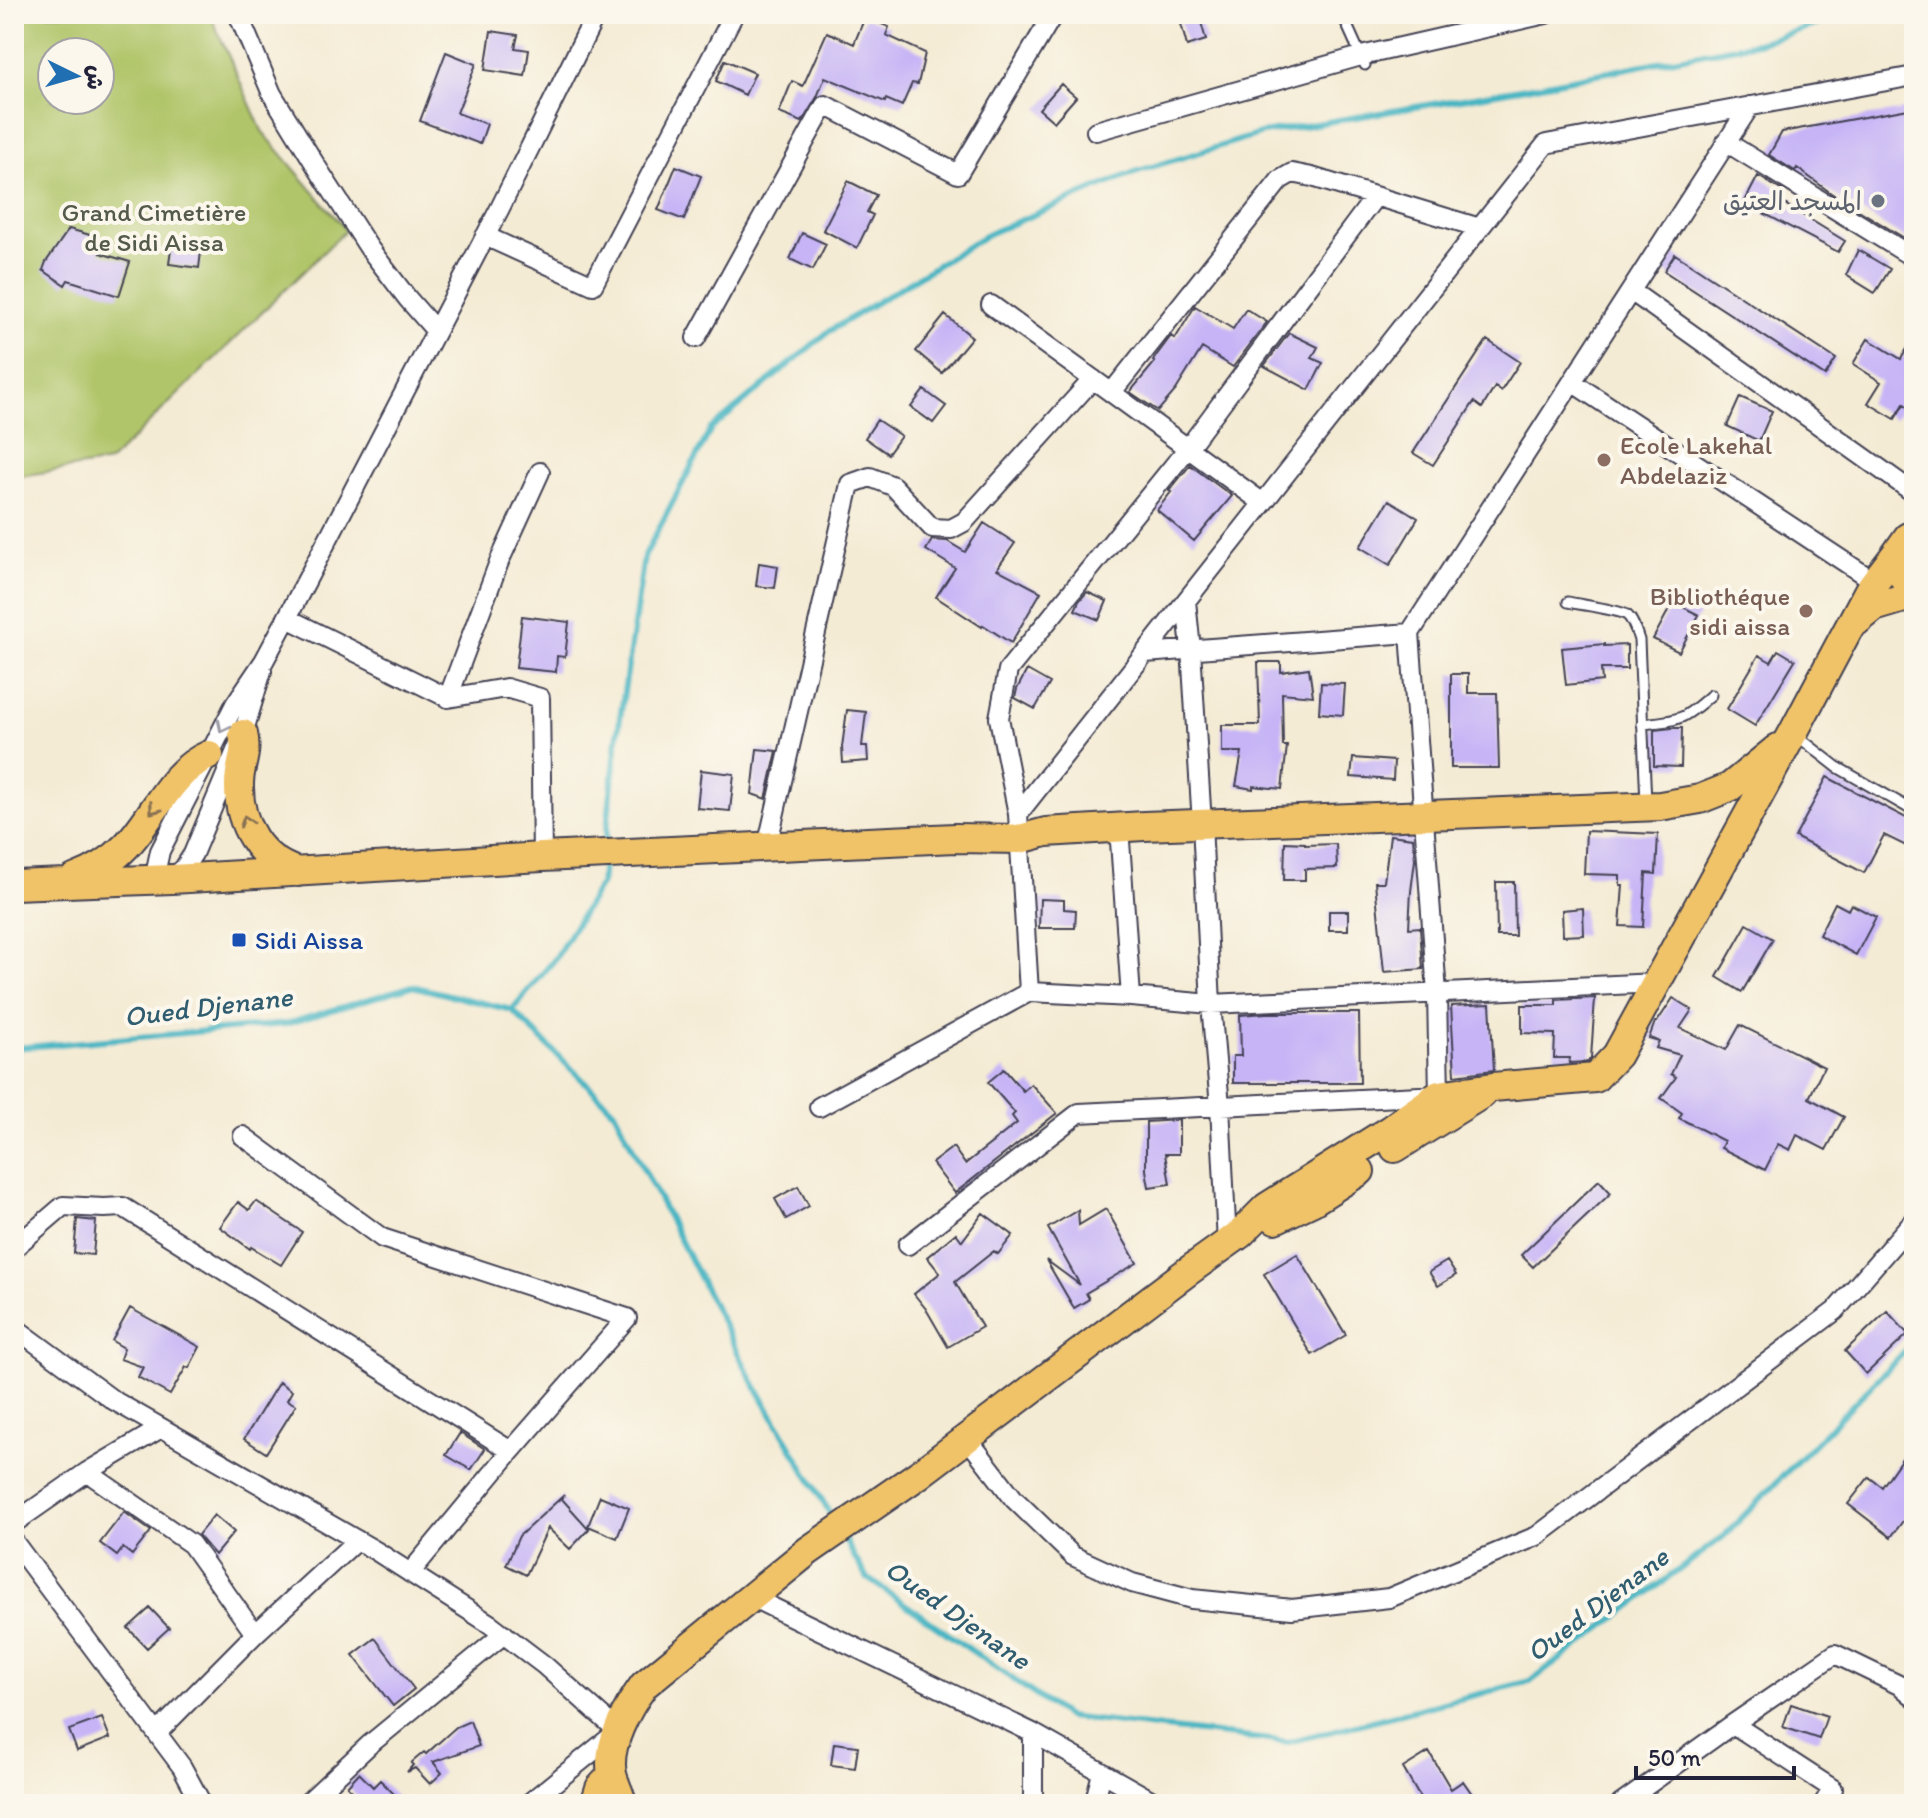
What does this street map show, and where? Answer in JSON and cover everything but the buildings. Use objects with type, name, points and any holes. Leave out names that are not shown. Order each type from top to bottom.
[{"type":"main road","points":[[622,1804],[612,1775],[612,1760],[618,1731],[633,1699],[644,1685],[808,1551],[918,1475],[1233,1239],[1267,1207],[1439,1095],[1595,1078],[1617,1055],[1875,582],[1908,539]]},
{"type":"main road","points":[[1908,539],[1901,574],[1914,590]]},
{"type":"main road","points":[[1850,627],[1874,607],[1904,598],[1914,599]]},
{"type":"main road","points":[[243,734],[246,752],[239,780],[239,795],[250,834],[274,861],[299,872]]},
{"type":"main road","points":[[14,885],[955,838],[1019,826],[1046,832],[1660,806],[1700,799],[1730,787],[1791,736]]},
{"type":"main road","points":[[62,883],[82,876],[115,856],[128,844],[183,771],[209,755]]},
{"type":"main road","points":[[1233,1239],[1313,1201],[1493,1087]]},
{"type":"main road","points":[[595,1804],[600,1788],[612,1775]]},
{"type":"street","points":[[238,14],[272,94],[318,169],[369,248],[436,331]]},
{"type":"street","points":[[264,661],[243,734],[193,854],[184,868],[165,879],[157,865],[160,851],[235,704],[264,661],[287,618],[596,14]]},
{"type":"street","points":[[485,236],[593,285],[734,14]]},
{"type":"street","points":[[1096,131],[1546,14]]},
{"type":"street","points":[[696,338],[825,105],[958,174],[1051,18]]},
{"type":"street","points":[[1019,826],[1145,653],[1546,144],[1914,76]]},
{"type":"street","points":[[908,1245],[1079,1113],[1439,1095],[1437,993],[1410,633],[1750,106]]},
{"type":"street","points":[[1726,142],[1914,258]]},
{"type":"street","points":[[1112,392],[1280,180],[1292,173],[1480,228]]},
{"type":"street","points":[[1029,992],[1019,826],[999,718],[1008,670],[1188,448],[1375,197]]},
{"type":"street","points":[[1631,291],[1914,493]]},
{"type":"street","points":[[991,305],[1263,503]]},
{"type":"street","points":[[767,847],[850,484],[870,477],[893,486],[932,528],[951,529],[964,522],[1093,379]]},
{"type":"street","points":[[1572,382],[1875,582]]},
{"type":"street","points":[[448,698],[499,562],[540,472]]},
{"type":"street","points":[[1186,601],[1211,1004],[1233,1239]]},
{"type":"street","points":[[287,618],[448,698],[506,688],[540,698],[550,857]]},
{"type":"street","points":[[1145,653],[1410,633]]},
{"type":"street","points":[[1119,827],[1131,997]]},
{"type":"street","points":[[819,1107],[1029,992],[1211,1004],[1656,983]]},
{"type":"street","points":[[243,1136],[382,1238],[627,1318],[410,1573]]},
{"type":"street","points":[[14,1248],[63,1206],[123,1207],[511,1451]]},
{"type":"street","points":[[967,1438],[1014,1499],[1073,1556],[1132,1583],[1192,1599],[1292,1609],[1389,1598],[1537,1536],[1835,1311],[1914,1220]]},
{"type":"street","points":[[14,1327],[113,1400],[357,1540],[490,1624],[544,1665],[618,1731],[528,1804]]},
{"type":"street","points":[[14,1523],[87,1472],[161,1428]]},
{"type":"street","points":[[87,1472],[191,1544],[255,1634]]},
{"type":"street","points":[[157,1733],[255,1634],[357,1540]]},
{"type":"street","points":[[14,1542],[182,1767],[202,1804]]},
{"type":"street","points":[[751,1597],[1033,1733],[1158,1804]]},
{"type":"street","points":[[306,1804],[369,1745],[504,1634]]},
{"type":"street","points":[[1621,1804],[1835,1654],[1901,1686],[1914,1697]]},
{"type":"street","points":[[1733,1724],[1833,1789],[1823,1804]]},
{"type":"street","points":[[1033,1733],[1033,1804]]},
{"type":"street","points":[[1094,1804],[1102,1773]]},
{"type":"lane","points":[[1342,14],[1363,61]]},
{"type":"lane","points":[[1568,602],[1617,612],[1628,616],[1634,624],[1639,640],[1646,807]]},
{"type":"lane","points":[[1642,724],[1683,718],[1711,695]]},
{"type":"lane","points":[[1791,736],[1837,767],[1914,811]]},
{"type":"green space","name":"Grand Cimetière de Sidi Aissa","points":[[14,14],[210,14],[262,131],[346,230],[109,462],[14,477]]},
{"type":"waterway","points":[[605,846],[617,739],[644,557],[711,429],[828,332],[988,234],[1135,172],[1263,133],[1526,88],[1761,42],[1850,14]]},
{"type":"waterway","points":[[512,1010],[555,959],[601,883],[604,861]]},
{"type":"waterway","name":"Oued Djenane","points":[[14,1048],[286,1024],[412,986],[512,1010],[614,1111],[752,1380],[836,1524]]},
{"type":"waterway","name":"Oued Djenane","points":[[843,1537],[866,1577],[1067,1717],[1288,1742],[1531,1681],[1724,1536],[1914,1342]]},
{"type":"place","name":"المسجد العتيق","points":[[1878,201]]},
{"type":"place","name":"Ecole Lakehal Abdelaziz","points":[[1604,460]]},
{"type":"place","name":"Bibliothéque sidi aissa","points":[[1806,611]]},
{"type":"place","name":"Sidi Aissa","points":[[239,940]]}]
